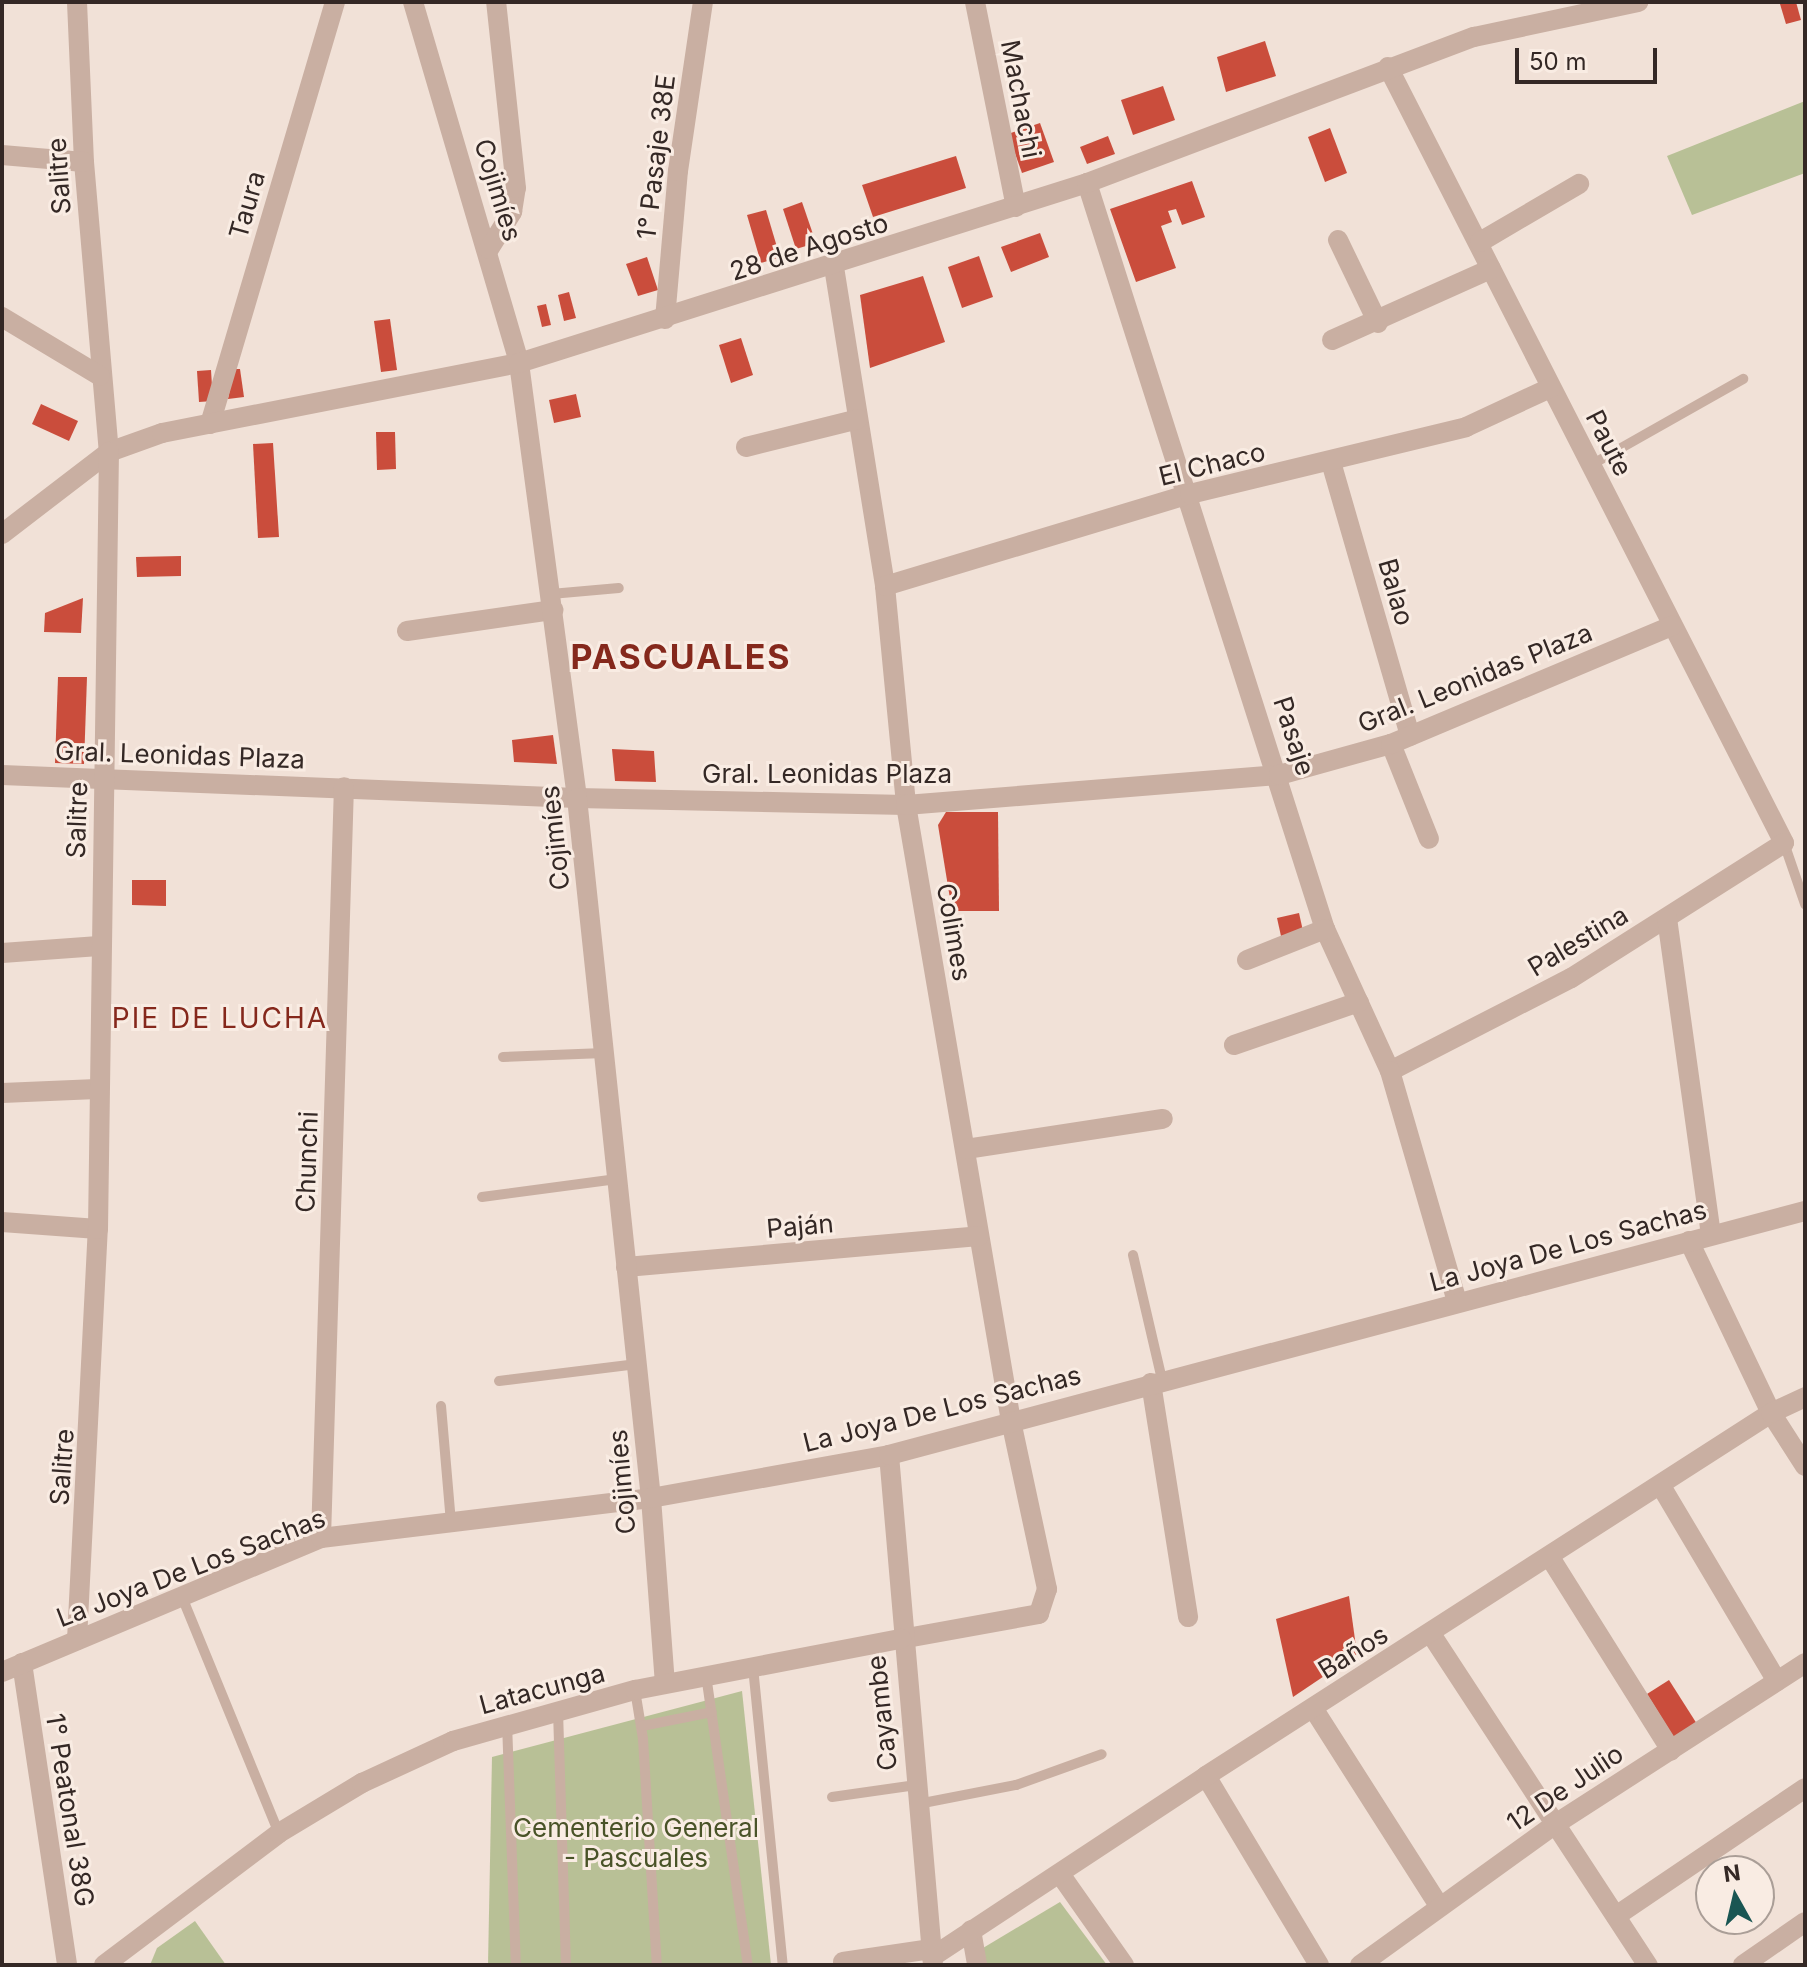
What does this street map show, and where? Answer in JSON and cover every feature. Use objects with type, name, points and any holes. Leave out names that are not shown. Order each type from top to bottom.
[{"type":"street","name":"Salitre","points":[[77,2],[84,162],[100,376],[109,452],[105,779],[99,946],[98,1229],[77,1640]]},
{"type":"street","name":"Taura","points":[[210,424],[335,2]]},
{"type":"street","name":"Cojimíes","points":[[413,2],[489,249],[519,363],[577,798],[651,1498],[665,1683]]},
{"type":"street","points":[[489,249],[512,212],[516,188],[496,2]]},
{"type":"street","name":"1° Pasaje 38E","points":[[665,319],[678,171],[703,2]]},
{"type":"street","name":"Machachi","points":[[975,2],[1016,207]]},
{"type":"street","name":"28 de Agosto","points":[[2,534],[109,452],[210,424],[519,363],[834,267],[1087,183],[1474,37],[1638,2]]},
{"type":"street","name":"Paute","points":[[1388,67],[1480,242],[1550,388],[1784,843]]},
{"type":"street","points":[[2,155],[84,162]]},
{"type":"street","name":"Pasaje","points":[[1087,183],[1190,494],[1325,929],[1390,1071],[1457,1301]]},
{"type":"street","points":[[1480,242],[1579,184]]},
{"type":"street","points":[[1338,240],[1378,323]]},
{"type":"street","name":"Colimes","points":[[834,267],[885,586],[906,805],[1011,1421],[1046,1602]]},
{"type":"street","points":[[1332,340],[1378,323],[1491,269]]},
{"type":"street","points":[[2,317],[100,376]]},
{"type":"street","name":"El Chaco","points":[[885,586],[1190,494],[1466,427],[1550,388]]},
{"type":"street","points":[[746,447],[858,419]]},
{"type":"street","name":"Balao","points":[[1331,462],[1400,740],[1429,839]]},
{"type":"street","points":[[407,631],[552,602]]},
{"type":"street","name":"Gral. Leonidas Plaza","points":[[2,775],[577,798],[906,805],[1279,775],[1400,740],[1672,626]]},
{"type":"street","name":"Chunchi","points":[[321,1538],[344,787]]},
{"type":"street","name":"Palestina","points":[[1390,1071],[1571,978],[1784,843]]},
{"type":"street","points":[[1667,918],[1711,1235]]},
{"type":"street","points":[[1247,960],[1325,929]]},
{"type":"street","points":[[2,953],[99,946]]},
{"type":"street","points":[[1234,1045],[1359,1002]]},
{"type":"street","points":[[2,1093],[97,1089]]},
{"type":"street","points":[[966,1149],[1163,1119]]},
{"type":"street","name":"La Joya De Los Sachas","points":[[2,1672],[321,1538],[651,1498],[889,1455],[1457,1301],[1805,1211]]},
{"type":"street","points":[[2,1222],[98,1229]]},
{"type":"street","name":"Paján","points":[[626,1267],[979,1236]]},
{"type":"street","points":[[1689,1241],[1771,1413],[1805,1466]]},
{"type":"street","points":[[1157,1382],[1188,1617]]},
{"type":"street","name":"Baños","points":[[932,1957],[1206,1776],[1551,1559],[1771,1413],[1805,1397]]},
{"type":"street","name":"Cayambe","points":[[889,1455],[901,1639],[932,1957]]},
{"type":"street","points":[[1661,1486],[1777,1681]]},
{"type":"street","points":[[1551,1559],[1671,1750]]},
{"type":"street","name":"Latacunga","points":[[104,1965],[279,1833],[362,1783],[507,1723],[665,1683],[1039,1614],[1046,1602]]},
{"type":"street","points":[[1431,1634],[1616,1916],[1640,1962]]},
{"type":"street","name":"1° Peatonal 38G","points":[[22,1663],[67,1965]]},
{"type":"street","name":"12 De Julio","points":[[1360,1965],[1554,1825],[1805,1663]]},
{"type":"street","points":[[1313,1708],[1439,1906]]},
{"type":"street","points":[[1206,1776],[1319,1965]]},
{"type":"street","points":[[1616,1916],[1805,1788]]},
{"type":"street","points":[[1060,1874],[1124,1965]]},
{"type":"street","points":[[1743,1965],[1805,1922]]},
{"type":"street","points":[[971,1930],[977,1965]]},
{"type":"street","points":[[843,1962],[932,1957]]},
{"type":"lane","points":[[1591,465],[1743,379]]},
{"type":"lane","points":[[552,602],[619,588]]},
{"type":"lane","points":[[1784,843],[1805,904]]},
{"type":"lane","points":[[503,1057],[604,1053]]},
{"type":"lane","points":[[482,1197],[617,1179]]},
{"type":"lane","points":[[1133,1255],[1157,1382]]},
{"type":"lane","points":[[499,1381],[637,1364]]},
{"type":"lane","points":[[441,1406],[451,1522]]},
{"type":"lane","points":[[182,1597],[279,1833]]},
{"type":"lane","points":[[753,1665],[783,1965]]},
{"type":"lane","points":[[706,1675],[748,1965]]},
{"type":"lane","points":[[635,1690],[642,1726],[657,1965]]},
{"type":"lane","points":[[558,1709],[566,1965]]},
{"type":"lane","points":[[642,1726],[712,1712]]},
{"type":"lane","points":[[507,1723],[516,1965]]},
{"type":"lane","points":[[832,1797],[917,1794],[1016,1785],[1102,1754]]},
{"type":"green space","points":[[1805,101],[1805,173],[1692,215],[1667,156]]},
{"type":"green space","name":"Cementerio General - Pascuales","points":[[742,1691],[771,1965],[488,1965],[492,1757]]},
{"type":"green space","points":[[1060,1902],[1107,1965],[986,1965],[983,1948]]},
{"type":"green space","points":[[195,1921],[226,1965],[150,1965],[157,1948]]},
{"type":"building","points":[[1796,2],[1801,20],[1786,24],[1780,4]]},
{"type":"building","points":[[1265,41],[1276,76],[1226,92],[1217,57]]},
{"type":"building","points":[[1163,86],[1175,120],[1133,135],[1121,100]]},
{"type":"building","points":[[1040,123],[1054,162],[1022,173],[1008,134]]},
{"type":"building","points":[[1330,128],[1347,173],[1325,182],[1308,137]]},
{"type":"building","points":[[1108,136],[1115,154],[1087,164],[1080,147]]},
{"type":"building","points":[[956,156],[966,188],[873,217],[862,185]]},
{"type":"building","points":[[1192,181],[1205,217],[1182,225],[1176,209],[1168,211],[1172,222],[1161,226],[1176,268],[1136,282],[1110,209]]},
{"type":"building","points":[[802,202],[816,243],[796,249],[783,209]]},
{"type":"building","points":[[766,210],[780,257],[761,263],[747,215]]},
{"type":"building","points":[[1040,233],[1049,257],[1011,272],[1001,247]]},
{"type":"building","points":[[979,256],[993,297],[962,308],[948,267]]},
{"type":"building","points":[[647,257],[658,290],[638,296],[626,264]]},
{"type":"building","points":[[923,276],[945,342],[870,368],[860,295]]},
{"type":"building","points":[[569,292],[576,318],[564,321],[558,295]]},
{"type":"building","points":[[546,304],[551,325],[542,327],[537,306]]},
{"type":"building","points":[[390,319],[397,370],[381,372],[374,321]]},
{"type":"building","points":[[741,338],[753,375],[731,383],[719,345]]},
{"type":"building","points":[[234,369],[240,369],[244,397],[228,399]]},
{"type":"building","points":[[211,370],[213,401],[199,402],[197,371]]},
{"type":"building","points":[[576,394],[581,417],[554,423],[549,400]]},
{"type":"building","points":[[41,404],[78,421],[69,441],[32,424]]},
{"type":"building","points":[[376,432],[395,432],[396,469],[377,470]]},
{"type":"building","points":[[273,443],[279,537],[258,538],[253,444]]},
{"type":"building","points":[[181,556],[181,576],[137,577],[136,557]]},
{"type":"building","points":[[83,598],[81,633],[44,632],[45,613]]},
{"type":"building","points":[[58,677],[87,677],[84,764],[55,763]]},
{"type":"building","points":[[553,735],[557,764],[514,762],[512,740]]},
{"type":"building","points":[[612,749],[654,751],[656,782],[615,781]]},
{"type":"building","points":[[946,812],[998,812],[999,911],[952,911],[938,825]]},
{"type":"building","points":[[132,880],[166,880],[166,906],[132,905]]},
{"type":"building","points":[[1299,913],[1303,931],[1281,936],[1277,918]]},
{"type":"building","points":[[1349,1596],[1357,1654],[1293,1697],[1276,1619]]},
{"type":"building","points":[[1669,1680],[1697,1724],[1674,1738],[1647,1694]]},
{"type":"district","name":"PASCUALES","points":[[681,657]]},
{"type":"district","name":"PIE DE LUCHA","points":[[220,1018]]}]
